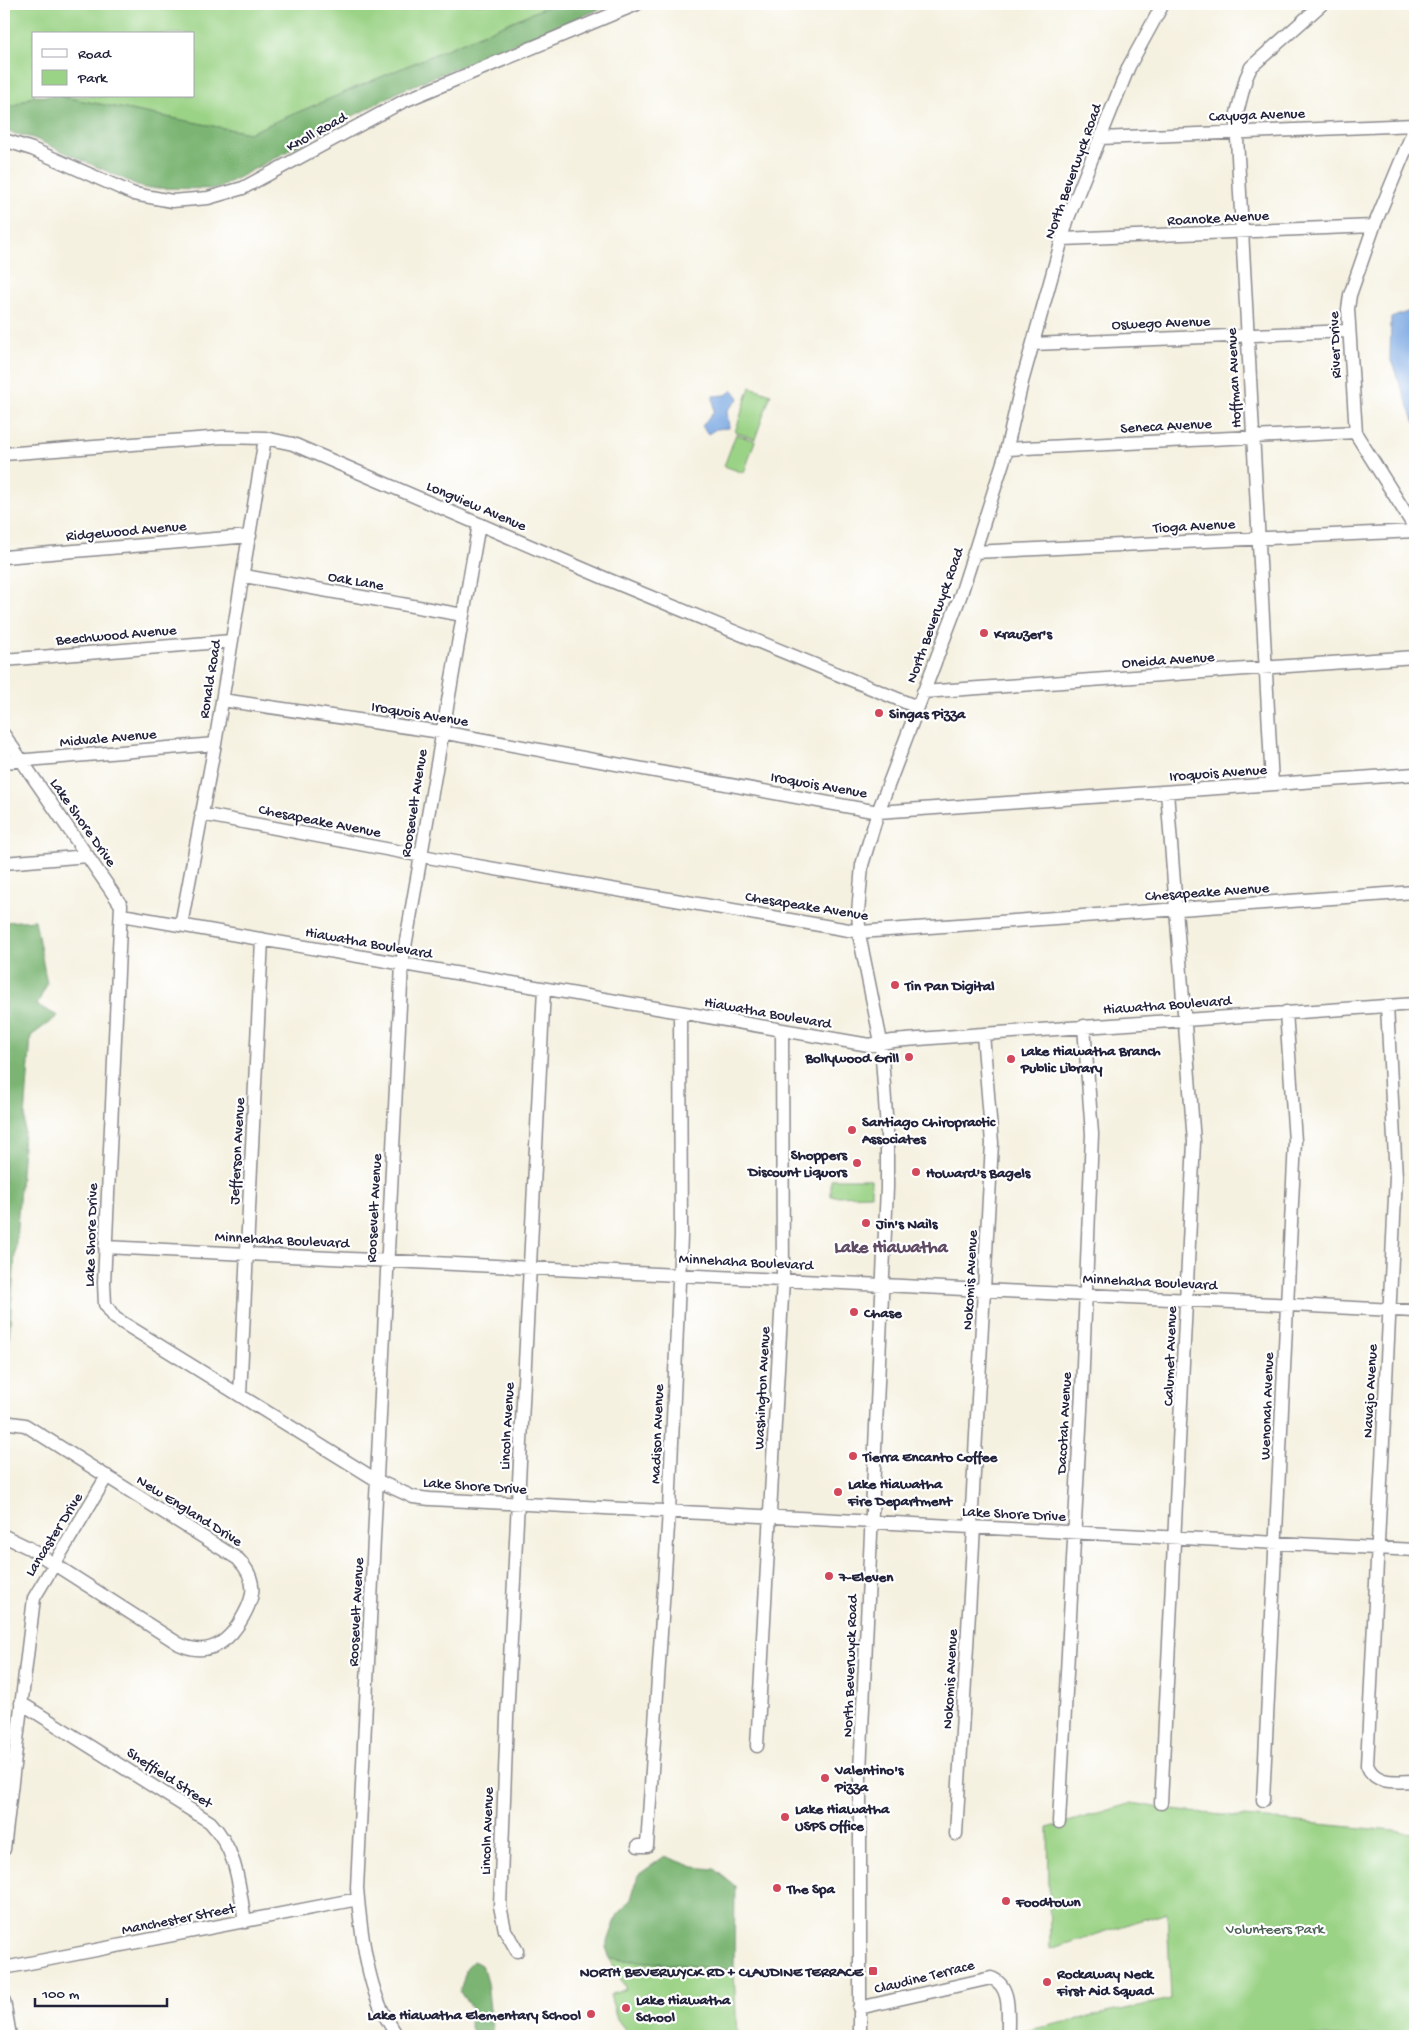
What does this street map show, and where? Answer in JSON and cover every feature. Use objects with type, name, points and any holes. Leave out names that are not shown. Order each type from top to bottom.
[{"type":"street","name":"Knoll Road","points":[[4,140],[32,148],[134,194],[172,200],[208,198],[243,188],[404,101],[637,4]]},
{"type":"street","name":"North Beverwyck Road","points":[[860,2036],[860,1772],[887,1197],[887,1130],[881,1042],[860,932],[858,904],[862,865],[878,812],[961,594],[1007,449],[1033,344],[1068,218],[1129,66],[1163,4]]},
{"type":"street","name":"Hoffman Avenue","points":[[1272,784],[1267,668],[1241,231],[1237,113],[1251,67],[1322,4]]},
{"type":"street","name":"Cayuga Avenue","points":[[1100,138],[1237,131],[1415,126]]},
{"type":"street","name":"River Drive","points":[[1415,126],[1374,226],[1350,294],[1349,331],[1356,432],[1384,482],[1415,529]]},
{"type":"street","name":"Roanoke Avenue","points":[[1063,239],[1374,226]]},
{"type":"street","name":"Oswego Avenue","points":[[1033,344],[1349,331]]},
{"type":"street","name":"Seneca Avenue","points":[[1007,449],[1356,432]]},
{"type":"street","name":"Longview Avenue","points":[[4,454],[224,437],[265,438],[293,444],[917,707]]},
{"type":"street","name":"Ronald Road","points":[[181,925],[244,576],[265,438]]},
{"type":"street","name":"Roosevelt Avenue","points":[[397,2036],[389,2025],[374,1988],[358,1899],[402,964],[441,732],[479,524]]},
{"type":"street","name":"Tioga Avenue","points":[[974,552],[1415,529]]},
{"type":"street","name":"Ridgewood Avenue","points":[[4,557],[250,536]]},
{"type":"street","name":"Oak Lane","points":[[244,576],[463,615]]},
{"type":"street","name":"Beechwood Avenue","points":[[4,660],[232,641]]},
{"type":"street","name":"Oneida Avenue","points":[[923,692],[1415,657]]},
{"type":"street","name":"Iroquois Avenue","points":[[222,700],[441,732],[878,812],[1415,774]]},
{"type":"street","name":"Lake Shore Drive","points":[[4,735],[117,897],[122,915],[105,1247],[105,1304],[111,1314],[378,1481],[413,1496],[430,1500],[1415,1550]]},
{"type":"street","name":"Midvale Avenue","points":[[4,762],[215,744]]},
{"type":"street","name":"Calumet Avenue","points":[[1161,1803],[1194,1142],[1167,792]]},
{"type":"street","name":"Chesapeake Avenue","points":[[201,814],[421,856],[860,932],[1415,892]]},
{"type":"street","points":[[4,863],[88,856]]},
{"type":"street","name":"Hiawatha Boulevard","points":[[122,915],[869,1045],[881,1042],[1084,1026],[1415,1004]]},
{"type":"street","name":"Jefferson Avenue","points":[[240,1395],[262,939]]},
{"type":"street","name":"Lincoln Avenue","points":[[517,1951],[505,1930],[500,1906],[507,1718],[544,989]]},
{"type":"street","name":"Navajo Avenue","points":[[1387,1006],[1396,1177],[1367,1765],[1372,1776],[1384,1780],[1415,1781]]},
{"type":"street","name":"Wenonah Avenue","points":[[1263,1800],[1295,1141],[1286,1012]]},
{"type":"street","name":"Madison Avenue","points":[[638,1846],[647,1846],[670,1512],[680,1274],[680,1013]]},
{"type":"street","name":"Dacotah Avenue","points":[[1059,1822],[1086,1294],[1092,1134],[1084,1026]]},
{"type":"street","name":"Washington Avenue","points":[[757,1746],[783,1279],[782,1031]]},
{"type":"street","name":"Nokomis Avenue","points":[[956,1834],[992,1143],[983,1034]]},
{"type":"street","name":"Minnehaha Boulevard","points":[[105,1247],[1415,1311]]},
{"type":"street","name":"New England Drive","points":[[4,1422],[25,1425],[238,1559],[249,1573],[252,1597],[248,1609],[230,1636],[221,1644],[204,1649],[190,1648],[179,1644],[29,1548],[4,1536]]},
{"type":"street","name":"Lancaster Drive","points":[[4,1849],[6,1814],[34,1598],[53,1563],[107,1476]]},
{"type":"street","name":"Sheffield Street","points":[[20,1703],[210,1822],[222,1836],[231,1852],[245,1922]]},
{"type":"street","name":"Manchester Street","points":[[4,1968],[358,1899]]},
{"type":"street","name":"Claudine Terrace","points":[[859,2008],[985,1978],[997,1980],[1007,1995],[1008,2036]]},
{"type":"street","points":[[4,2001],[10,2036]]},
{"type":"green space","points":[[4,4],[553,4],[249,133],[68,98],[195,98],[195,32],[32,32],[32,97],[4,110]]},
{"type":"green space","points":[[553,4],[612,4],[400,91],[217,189],[144,188],[33,138],[4,131],[4,110],[32,97],[68,98],[249,133]]},
{"type":"green space","points":[[750,387],[771,394],[755,439],[735,432]]},
{"type":"green space","points":[[736,434],[755,441],[744,473],[724,466]]},
{"type":"green space","points":[[35,920],[47,984],[37,1005],[58,1016],[31,1036],[9,1338],[4,1347],[4,922]]},
{"type":"green space","points":[[831,1179],[871,1179],[871,1195],[831,1196]]},
{"type":"green space","name":"Volunteers Park","points":[[1132,1803],[1180,1811],[1415,1833],[1415,2036],[1015,2036],[1015,2033],[1171,1999],[1167,1912],[1050,1949],[1048,1828]]},
{"type":"green space","points":[[665,1856],[694,1867],[714,1869],[735,1886],[734,1971],[610,1959],[606,1947],[618,1914],[631,1899],[638,1875]]},
{"type":"green space","points":[[610,1959],[734,1971],[737,2036],[630,2036],[617,2019],[610,1995],[626,1989]]},
{"type":"green space","points":[[473,1961],[482,1965],[487,1983],[493,2036],[474,2036],[470,2027],[471,2008],[460,1992],[467,1967]]},
{"type":"water","points":[[1415,309],[1415,423],[1390,358],[1391,318]]},
{"type":"water","points":[[733,390],[739,398],[727,411],[729,428],[716,429],[708,434],[702,426],[714,412],[713,396],[726,395]]},
{"type":"place","name":"Krauzer's","points":[[984,633]]},
{"type":"place","name":"Singas Pizza","points":[[879,713]]},
{"type":"place","name":"Tin Pan Digital","points":[[895,985]]},
{"type":"place","name":"Bollywood Grill","points":[[909,1057]]},
{"type":"place","name":"Lake Hiawatha Branch Public Library","points":[[1011,1059]]},
{"type":"place","name":"Santiago Chiropractic Associates","points":[[852,1130]]},
{"type":"place","name":"Shoppers Discount Liquors","points":[[857,1163]]},
{"type":"place","name":"Howard's Bagels","points":[[916,1172]]},
{"type":"place","name":"Jin's Nails","points":[[866,1223]]},
{"type":"place","name":"Chase","points":[[854,1312]]},
{"type":"place","name":"Tierra Encanto Coffee","points":[[853,1456]]},
{"type":"place","name":"Lake Hiawatha Fire Department","points":[[838,1492]]},
{"type":"place","name":"7-Eleven","points":[[829,1576]]},
{"type":"place","name":"Valentino's Pizza","points":[[825,1778]]},
{"type":"place","name":"Lake Hiawatha USPS Office","points":[[785,1817]]},
{"type":"place","name":"The Spa","points":[[777,1888]]},
{"type":"place","name":"Foodtown","points":[[1006,1901]]},
{"type":"place","name":"NORTH BEVERWYCK RD + CLAUDINE TERRACE","points":[[873,1971]]},
{"type":"place","name":"Rockaway Neck First Aid Squad","points":[[1047,1982]]},
{"type":"place","name":"Lake Hiawatha School","points":[[626,2008]]},
{"type":"place","name":"Lake Hiawatha Elementary School","points":[[591,2014]]},
{"type":"district","name":"Lake Hiawatha","points":[[891,1246]]}]
